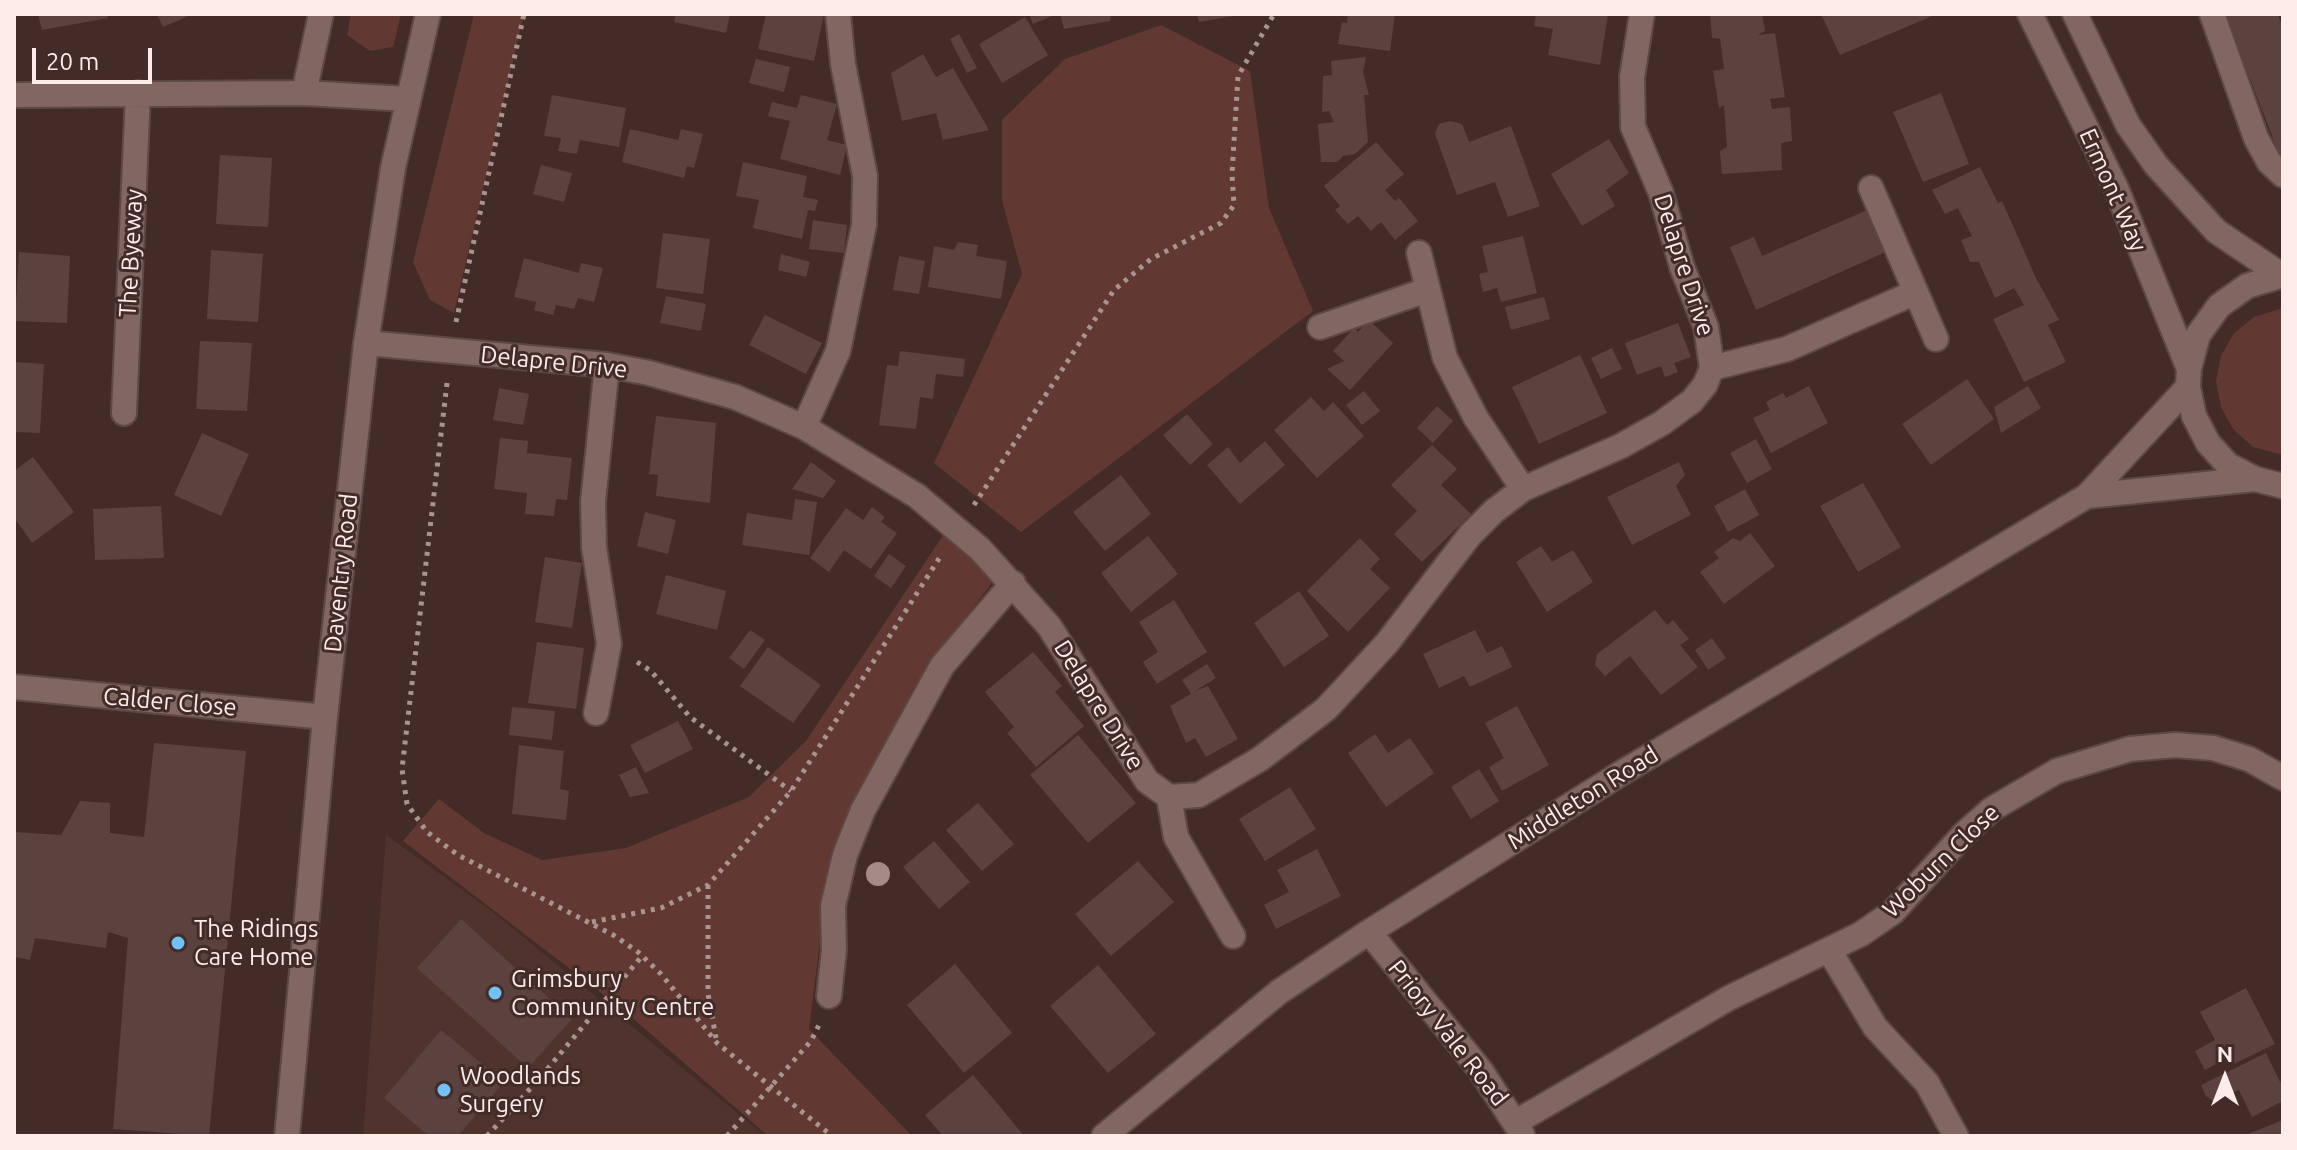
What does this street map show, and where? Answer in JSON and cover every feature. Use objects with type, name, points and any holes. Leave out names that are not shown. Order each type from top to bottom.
[{"type":"street","points":[[304,93],[321,14]]},
{"type":"street","name":"Daventry Road","points":[[287,1136],[325,717],[366,343],[407,99],[428,14]]},
{"type":"street","points":[[804,427],[827,379],[842,336],[866,200],[861,149],[843,64],[838,14]]},
{"type":"street","name":"Delapre Drive","points":[[366,343],[607,365],[695,383],[804,427],[917,496],[1013,583],[1078,667],[1147,781],[1169,797],[1184,799],[1213,788],[1260,759],[1326,709],[1387,643],[1470,535],[1523,489],[1621,446],[1662,423],[1692,401],[1712,368],[1706,327],[1682,267],[1661,193],[1633,127],[1632,77],[1642,14]]},
{"type":"street","name":"Ermont Way","points":[[2030,14],[2116,188],[2188,378],[2194,416],[2208,443],[2228,465],[2255,479]]},
{"type":"street","name":"Ermont Way","points":[[2075,14],[2128,125],[2156,165],[2216,231],[2282,275]]},
{"type":"street","points":[[2212,14],[2256,138],[2269,162],[2283,175]]},
{"type":"street","name":"The Byeway","points":[[124,413],[138,93]]},
{"type":"street","points":[[14,95],[304,93],[407,99]]},
{"type":"street","points":[[1871,188],[1936,339]]},
{"type":"street","points":[[1419,253],[1445,358],[1461,392],[1523,489]]},
{"type":"street","points":[[2188,378],[2198,335],[2219,306],[2247,286],[2282,275]]},
{"type":"street","points":[[1320,327],[1427,290]]},
{"type":"street","points":[[1712,368],[1787,349],[1916,292]]},
{"type":"street","points":[[596,713],[609,644],[594,547],[593,502],[607,365]]},
{"type":"street","name":"Middleton Road","points":[[1104,1136],[1279,992],[1369,932],[1623,772],[2087,496],[2188,378]]},
{"type":"street","points":[[2255,479],[2283,486]]},
{"type":"street","name":"Middleton Road","points":[[2087,496],[2255,479]]},
{"type":"street","points":[[829,996],[834,950],[833,906],[845,855],[863,810],[942,666],[1013,583]]},
{"type":"street","name":"Calder Close","points":[[14,687],[325,717]]},
{"type":"street","name":"Woburn Close","points":[[1519,1129],[1729,998],[1829,950],[1893,912],[1965,833],[2023,788],[2057,771],[2130,749],[2175,745],[2213,748],[2249,759],[2283,778]]},
{"type":"street","points":[[1169,797],[1176,837],[1233,936]]},
{"type":"street","name":"Priory Vale Road","points":[[1369,932],[1481,1071],[1519,1129]]},
{"type":"street","points":[[1829,950],[1875,1027],[1927,1083],[1956,1136]]},
{"type":"path","points":[[524,14],[450,352],[402,769],[403,788],[416,818],[442,844],[510,884],[590,922],[642,956],[661,974],[717,1043],[832,1136]]},
{"type":"path","points":[[590,922],[661,908],[708,885],[791,791],[1114,290],[1151,259],[1221,223],[1234,205],[1232,174],[1238,76],[1274,14]]},
{"type":"path","points":[[609,644],[651,671],[690,717],[791,791]]},
{"type":"path","points":[[708,885],[708,994],[717,1043]]},
{"type":"path","points":[[487,1136],[642,956]]},
{"type":"path","points":[[727,1136],[811,1041],[829,996]]},
{"type":"shaded area","points":[[351,14],[401,14],[393,47],[370,51],[347,35]]},
{"type":"shaded area","points":[[474,14],[524,14],[454,313],[430,300],[413,262]]},
{"type":"shaded area","points":[[1161,25],[1250,71],[1269,208],[1313,311],[1021,532],[934,463],[1022,274],[1002,200],[1002,120],[1065,59]]},
{"type":"shaded area","points":[[2283,308],[2283,455],[2253,447],[2233,429],[2221,407],[2216,381],[2221,356],[2234,333],[2254,317]]},
{"type":"shaded area","points":[[946,531],[990,570],[991,584],[913,689],[831,855],[809,1029],[912,1136],[768,1136],[621,1008],[403,841],[439,799],[484,833],[542,860],[626,848],[749,797],[806,741]]},
{"type":"shaded area","points":[[386,835],[493,912],[765,1136],[363,1136]]},
{"type":"building","points":[[38,14],[107,14],[108,18],[42,30]]},
{"type":"building","points":[[157,14],[193,14],[163,27]]},
{"type":"building","points":[[676,14],[730,14],[726,33],[674,22]]},
{"type":"building","points":[[766,14],[824,14],[814,61],[758,49]]},
{"type":"building","points":[[1029,14],[1057,14],[1033,24]]},
{"type":"building","points":[[1060,14],[1111,14],[1110,21],[1064,29]]},
{"type":"building","points":[[1197,14],[1233,14],[1234,16],[1199,22]]},
{"type":"building","points":[[1348,14],[1395,14],[1390,51],[1338,44],[1342,22],[1347,23]]},
{"type":"building","points":[[1536,14],[1608,14],[1600,65],[1548,55],[1553,29],[1534,26]]},
{"type":"building","points":[[1710,14],[1762,14],[1765,31],[1758,35],[1775,33],[1785,97],[1770,99],[1772,109],[1790,107],[1792,141],[1781,143],[1782,170],[1722,174],[1720,151],[1727,147],[1724,105],[1719,108],[1713,71],[1724,69],[1720,39],[1712,38]]},
{"type":"building","points":[[1821,14],[1937,14],[1840,55]]},
{"type":"building","points":[[2225,14],[2278,14],[2283,29],[2283,164]]},
{"type":"building","points":[[1025,17],[1048,55],[1002,83],[979,44]]},
{"type":"building","points":[[959,34],[977,68],[967,73],[950,39]]},
{"type":"building","points":[[923,54],[936,77],[953,68],[989,130],[943,140],[936,113],[902,121],[891,73]]},
{"type":"building","points":[[1366,57],[1363,72],[1369,95],[1364,95],[1368,142],[1355,154],[1343,156],[1337,162],[1321,162],[1318,124],[1334,122],[1329,111],[1322,112],[1323,76],[1332,75],[1331,61]]},
{"type":"building","points":[[756,59],[790,67],[784,92],[749,83]]},
{"type":"building","points":[[1941,93],[1969,164],[1923,182],[1893,112]]},
{"type":"building","points":[[552,95],[626,108],[619,147],[580,140],[577,154],[558,151],[561,138],[544,136]]},
{"type":"building","points":[[801,95],[837,104],[827,140],[847,145],[840,175],[780,159],[790,121],[768,116],[772,102],[797,108]]},
{"type":"building","points":[[1450,121],[1462,124],[1469,142],[1511,126],[1540,206],[1508,217],[1495,182],[1457,195],[1435,134],[1439,124]]},
{"type":"building","points":[[630,129],[678,140],[681,129],[703,134],[694,168],[687,166],[684,178],[622,162]]},
{"type":"building","points":[[1609,139],[1629,173],[1606,190],[1615,206],[1582,226],[1551,174]]},
{"type":"building","points":[[1376,142],[1404,174],[1385,190],[1395,201],[1399,198],[1418,221],[1395,240],[1381,222],[1371,231],[1358,216],[1348,224],[1335,210],[1340,206],[1324,186]]},
{"type":"building","points":[[220,155],[272,158],[268,227],[216,224]]},
{"type":"building","points":[[743,162],[807,176],[803,197],[818,200],[815,211],[808,210],[802,239],[753,228],[759,200],[736,196]]},
{"type":"building","points":[[541,165],[572,173],[564,202],[533,194]]},
{"type":"building","points":[[1980,167],[1998,203],[2002,201],[2036,278],[2059,320],[2048,325],[2066,362],[2024,382],[1993,319],[2024,305],[2014,288],[1995,298],[1979,262],[1970,262],[1961,240],[1972,236],[1958,208],[1945,214],[1932,190]]},
{"type":"building","points":[[1872,208],[1890,250],[1756,310],[1730,247],[1754,237],[1762,256]]},
{"type":"building","points":[[813,220],[847,225],[844,253],[809,249]]},
{"type":"building","points":[[663,233],[710,239],[703,294],[656,288]]},
{"type":"building","points":[[1523,236],[1537,293],[1501,302],[1497,288],[1483,292],[1479,274],[1488,272],[1482,246]]},
{"type":"building","points":[[958,242],[978,245],[976,256],[1007,261],[1001,299],[928,287],[934,246],[954,250]]},
{"type":"building","points":[[211,250],[263,254],[258,322],[207,319]]},
{"type":"building","points":[[19,252],[70,256],[67,323],[15,321]]},
{"type":"building","points":[[781,254],[810,262],[806,277],[778,270]]},
{"type":"building","points":[[899,256],[925,261],[919,294],[893,290]]},
{"type":"building","points":[[524,258],[579,273],[581,263],[603,268],[594,302],[578,298],[574,309],[556,305],[553,315],[534,310],[536,302],[514,297]]},
{"type":"building","points":[[666,296],[706,304],[701,331],[660,323]]},
{"type":"building","points":[[1544,297],[1550,319],[1511,330],[1505,307]]},
{"type":"building","points":[[765,315],[822,343],[806,374],[749,345]]},
{"type":"building","points":[[1369,320],[1393,343],[1350,390],[1327,369],[1344,361],[1333,351],[1354,328],[1358,332]]},
{"type":"building","points":[[1678,323],[1691,357],[1674,363],[1678,372],[1665,377],[1661,366],[1637,375],[1625,343]]},
{"type":"building","points":[[200,341],[252,343],[247,411],[196,409]]},
{"type":"building","points":[[1612,348],[1622,369],[1601,379],[1591,358]]},
{"type":"building","points":[[900,351],[965,359],[963,377],[936,374],[933,399],[920,397],[916,429],[879,425],[887,365],[898,366]]},
{"type":"building","points":[[1580,355],[1607,413],[1539,444],[1512,387]]},
{"type":"building","points":[[14,362],[44,364],[40,433],[14,432]]},
{"type":"building","points":[[1967,379],[1994,419],[1931,465],[1902,424]]},
{"type":"building","points":[[1809,386],[1828,423],[1771,453],[1753,418],[1770,410],[1766,402],[1783,393],[1786,398]]},
{"type":"building","points":[[2028,386],[2041,408],[2001,433],[1994,407]]},
{"type":"building","points":[[499,388],[529,394],[523,425],[493,420]]},
{"type":"building","points":[[1364,391],[1380,411],[1362,425],[1346,405]]},
{"type":"building","points":[[1311,397],[1324,411],[1333,402],[1364,436],[1317,478],[1274,430]]},
{"type":"building","points":[[1437,406],[1453,421],[1433,443],[1417,428]]},
{"type":"building","points":[[1187,414],[1213,444],[1190,465],[1163,435]]},
{"type":"building","points":[[656,416],[716,423],[710,503],[656,496],[658,475],[649,474]]},
{"type":"building","points":[[202,433],[249,454],[221,516],[174,495]]},
{"type":"building","points":[[500,438],[528,441],[527,453],[572,458],[567,500],[556,499],[554,516],[525,514],[527,493],[494,489]]},
{"type":"building","points":[[1756,439],[1772,469],[1747,483],[1730,453]]},
{"type":"building","points":[[1265,441],[1285,465],[1240,504],[1207,465],[1228,447],[1240,463]]},
{"type":"building","points":[[1432,445],[1457,469],[1441,485],[1471,514],[1422,562],[1394,534],[1417,511],[1391,485]]},
{"type":"building","points":[[33,457],[74,512],[32,543],[14,517],[14,471]]},
{"type":"building","points":[[811,462],[836,481],[823,498],[792,489]]},
{"type":"building","points":[[1679,462],[1685,475],[1676,486],[1691,515],[1632,545],[1607,497]]},
{"type":"building","points":[[1121,475],[1151,514],[1105,551],[1073,512]]},
{"type":"building","points":[[1863,483],[1901,547],[1858,572],[1820,506]]},
{"type":"building","points":[[1745,489],[1759,515],[1728,532],[1714,506]]},
{"type":"building","points":[[795,499],[817,502],[809,555],[742,545],[747,513],[792,520]]},
{"type":"building","points":[[161,506],[164,558],[95,560],[93,509]]},
{"type":"building","points":[[872,507],[885,517],[881,522],[897,533],[871,569],[844,550],[829,572],[810,558],[846,508],[863,520]]},
{"type":"building","points":[[645,512],[676,520],[668,554],[637,546]]},
{"type":"building","points":[[1750,533],[1775,566],[1724,604],[1700,572],[1719,558],[1714,552],[1733,538],[1740,541]]},
{"type":"building","points":[[1148,536],[1178,574],[1131,612],[1101,573]]},
{"type":"building","points":[[1360,538],[1380,559],[1370,569],[1390,588],[1348,632],[1307,591]]},
{"type":"building","points":[[1541,546],[1552,562],[1573,550],[1593,582],[1547,612],[1516,562]]},
{"type":"building","points":[[889,554],[906,566],[891,588],[874,576]]},
{"type":"building","points":[[545,557],[582,563],[572,628],[535,622]]},
{"type":"building","points":[[666,575],[726,591],[717,630],[656,614]]},
{"type":"building","points":[[1299,591],[1329,636],[1284,667],[1254,623]]},
{"type":"building","points":[[1174,600],[1207,652],[1157,684],[1143,662],[1158,652],[1139,622]]},
{"type":"building","points":[[1655,610],[1667,625],[1673,620],[1689,639],[1680,645],[1698,667],[1661,695],[1630,656],[1605,676],[1595,665],[1597,654]]},
{"type":"building","points":[[750,630],[765,640],[744,669],[729,658]]},
{"type":"building","points":[[1475,630],[1487,653],[1502,646],[1512,667],[1470,687],[1464,676],[1439,688],[1423,654]]},
{"type":"building","points":[[1712,638],[1726,658],[1708,670],[1695,650]]},
{"type":"building","points":[[537,642],[584,648],[576,709],[528,703]]},
{"type":"building","points":[[768,647],[821,685],[793,723],[740,686]]},
{"type":"building","points":[[1033,652],[1062,686],[1055,692],[1084,726],[1036,767],[1007,733],[1014,727],[985,692]]},
{"type":"building","points":[[1207,664],[1216,678],[1195,691],[1208,686],[1238,739],[1206,757],[1195,738],[1186,743],[1170,706],[1191,694],[1182,680]]},
{"type":"building","points":[[1517,706],[1549,765],[1502,791],[1489,767],[1504,758],[1485,723]]},
{"type":"building","points":[[512,707],[555,711],[552,740],[509,735]]},
{"type":"building","points":[[678,721],[693,749],[645,773],[630,745]]},
{"type":"building","points":[[1375,734],[1388,753],[1410,738],[1434,773],[1386,807],[1348,753]]},
{"type":"building","points":[[1078,735],[1136,803],[1088,843],[1030,775]]},
{"type":"building","name":"The Ridings Care Home","points":[[154,743],[246,751],[209,1136],[113,1129],[128,938],[108,932],[106,948],[35,938],[30,960],[14,957],[14,832],[61,835],[80,801],[110,803],[110,833],[144,837]]},
{"type":"building","points":[[519,745],[564,751],[560,789],[569,791],[566,820],[512,814]]},
{"type":"building","points":[[636,767],[649,793],[630,797],[619,775]]},
{"type":"building","points":[[1479,769],[1499,801],[1471,819],[1451,787]]},
{"type":"building","points":[[1290,787],[1316,829],[1265,861],[1239,819]]},
{"type":"building","points":[[978,803],[1014,844],[982,871],[946,830]]},
{"type":"building","points":[[934,841],[970,882],[939,909],[903,867]]},
{"type":"building","points":[[1317,849],[1341,896],[1276,929],[1264,905],[1289,892],[1277,870]]},
{"type":"building","points":[[1138,861],[1174,902],[1111,956],[1075,914]]},
{"type":"building","name":"Grimsbury Community Centre","points":[[461,919],[572,1019],[528,1068],[417,968]]},
{"type":"building","points":[[955,964],[1012,1033],[964,1073],[907,1005]]},
{"type":"building","points":[[1098,965],[1156,1034],[1108,1073],[1050,1006]]},
{"type":"building","points":[[2246,988],[2275,1044],[2234,1064],[2230,1057],[2205,1070],[2195,1051],[2215,1040],[2200,1012]]},
{"type":"building","name":"Woodlands Surgery","points":[[441,1030],[504,1082],[458,1136],[429,1136],[384,1098]]},
{"type":"building","points":[[2266,1053],[2283,1088],[2283,1101],[2252,1117],[2239,1090],[2214,1102],[2206,1096],[2201,1085]]},
{"type":"building","points":[[973,1075],[1024,1136],[943,1136],[925,1115]]},
{"type":"building","points":[[2283,1120],[2283,1136],[2243,1136]]},
{"type":"place","name":"The Ridings Care Home","points":[[178,943]]},
{"type":"place","name":"Grimsbury Community Centre","points":[[495,993]]},
{"type":"place","name":"Woodlands Surgery","points":[[444,1090]]}]
